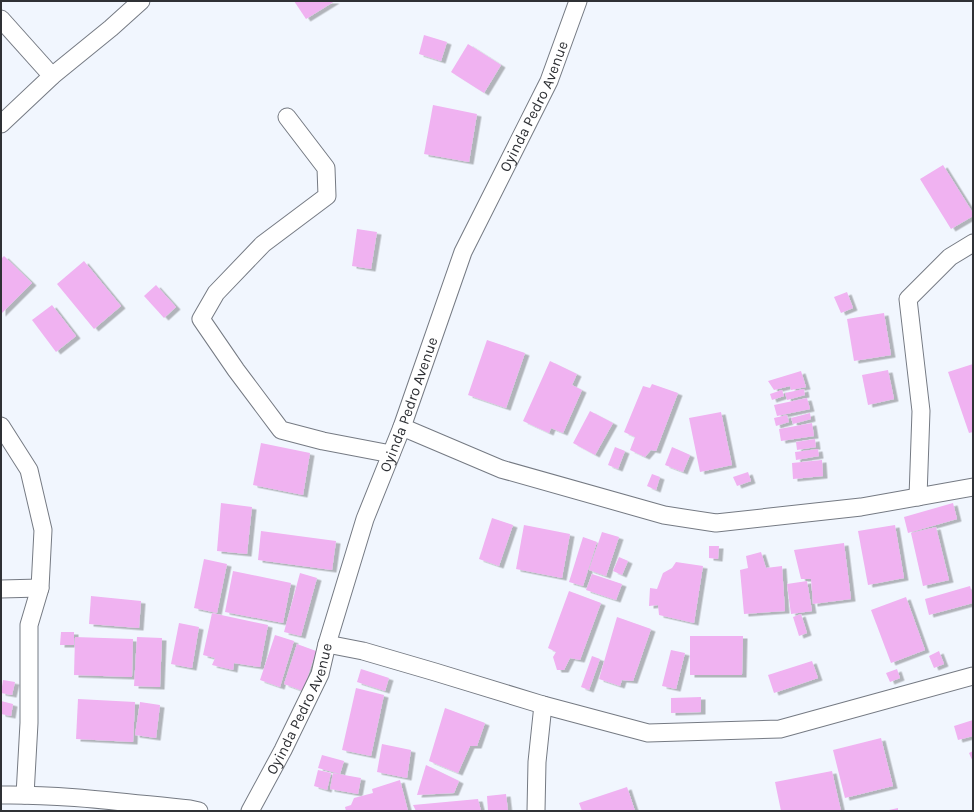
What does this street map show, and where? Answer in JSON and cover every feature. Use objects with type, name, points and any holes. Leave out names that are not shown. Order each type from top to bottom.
[{"type":"street","points":[[1,124],[52,76],[111,28],[141,1]]},
{"type":"street","name":"Oyinda Pedro Avenue","points":[[250,811],[283,750],[320,674],[327,644],[365,519],[402,427],[463,252],[549,81],[578,1]]},
{"type":"street","points":[[1,19],[52,76]]},
{"type":"street","points":[[288,117],[326,168],[327,196],[263,244],[216,293],[200,319],[281,430],[323,441],[391,454]]},
{"type":"street","points":[[918,497],[921,411],[908,299],[950,257],[973,243]]},
{"type":"street","points":[[1,426],[29,470],[43,530],[40,588],[29,625],[29,723],[24,795]]},
{"type":"street","points":[[402,427],[501,469],[664,515],[716,523],[861,507],[973,487]]},
{"type":"street","points":[[1,589],[40,588]]},
{"type":"street","points":[[327,644],[363,651],[543,705],[648,733],[722,732],[780,729],[973,676]]},
{"type":"street","points":[[536,811],[537,762],[543,705]]},
{"type":"street","points":[[1,795],[24,795],[199,811]]},
{"type":"building","points":[[294,1],[335,1],[306,19]]},
{"type":"building","points":[[424,35],[447,42],[441,61],[419,54]]},
{"type":"building","points":[[468,44],[501,65],[484,93],[451,72]]},
{"type":"building","points":[[433,105],[477,114],[469,162],[424,154]]},
{"type":"building","points":[[943,165],[973,213],[973,216],[951,229],[920,179]]},
{"type":"building","points":[[357,229],[377,232],[371,269],[352,266]]},
{"type":"building","points":[[4,256],[32,283],[1,314],[1,259]]},
{"type":"building","points":[[84,261],[121,306],[94,329],[57,284]]},
{"type":"building","points":[[156,285],[176,307],[164,318],[144,296]]},
{"type":"building","points":[[847,292],[853,308],[841,313],[834,297]]},
{"type":"building","points":[[52,305],[76,336],[56,352],[32,320]]},
{"type":"building","points":[[884,313],[891,355],[854,361],[847,319]]},
{"type":"building","points":[[487,340],[525,353],[506,408],[468,395]]},
{"type":"building","points":[[550,361],[577,374],[572,385],[582,390],[563,433],[551,428],[549,433],[523,421]]},
{"type":"building","points":[[973,364],[973,432],[969,433],[948,372]]},
{"type":"building","points":[[888,370],[894,399],[868,405],[862,375]]},
{"type":"building","points":[[801,371],[806,387],[791,390],[790,386],[774,390],[768,381]]},
{"type":"building","points":[[652,384],[678,393],[656,451],[651,450],[645,457],[630,450],[635,437],[624,432],[643,386],[650,388]]},
{"type":"building","points":[[804,389],[805,395],[787,400],[785,393]]},
{"type":"building","points":[[782,390],[784,396],[772,400],[770,394]]},
{"type":"building","points":[[807,398],[810,409],[777,416],[774,405]]},
{"type":"building","points":[[590,411],[613,423],[595,455],[573,443]]},
{"type":"building","points":[[721,412],[732,465],[700,472],[689,418]]},
{"type":"building","points":[[810,413],[811,419],[793,424],[791,418]]},
{"type":"building","points":[[787,415],[789,422],[776,426],[774,418]]},
{"type":"building","points":[[812,423],[814,436],[781,441],[779,429]]},
{"type":"building","points":[[815,439],[816,447],[797,450],[796,442]]},
{"type":"building","points":[[261,443],[310,453],[303,495],[253,485]]},
{"type":"building","points":[[615,447],[625,451],[618,469],[608,465]]},
{"type":"building","points":[[672,447],[690,455],[683,472],[665,465]]},
{"type":"building","points":[[818,449],[819,456],[796,460],[795,452]]},
{"type":"building","points":[[822,460],[823,476],[793,479],[792,463]]},
{"type":"building","points":[[748,472],[751,481],[737,486],[733,477]]},
{"type":"building","points":[[652,474],[660,477],[656,490],[647,486]]},
{"type":"building","points":[[221,503],[252,507],[247,554],[217,551]]},
{"type":"building","points":[[953,503],[957,519],[908,533],[904,517]]},
{"type":"building","points":[[492,518],[513,525],[499,566],[479,559]]},
{"type":"building","points":[[524,525],[570,534],[562,578],[516,569]]},
{"type":"building","points":[[895,525],[904,578],[868,585],[858,531]]},
{"type":"building","points":[[936,527],[949,580],[923,586],[911,533]]},
{"type":"building","points":[[261,531],[336,541],[332,570],[258,560]]},
{"type":"building","points":[[602,532],[619,537],[606,576],[589,570]]},
{"type":"building","points":[[583,537],[597,542],[583,586],[569,582]]},
{"type":"building","points":[[844,543],[851,599],[813,604],[811,579],[801,579],[794,550]]},
{"type":"building","points":[[709,546],[719,546],[718,559],[709,558]]},
{"type":"building","points":[[761,552],[766,568],[782,566],[785,611],[744,614],[740,570],[748,568],[746,556]]},
{"type":"building","points":[[619,557],[628,561],[622,575],[613,571]]},
{"type":"building","points":[[204,559],[227,564],[217,613],[194,608]]},
{"type":"building","points":[[676,562],[703,566],[694,623],[659,615],[658,605],[649,606],[650,588],[657,589],[663,573],[672,568]]},
{"type":"building","points":[[233,571],[291,583],[283,623],[225,612]]},
{"type":"building","points":[[300,573],[317,578],[301,636],[284,632]]},
{"type":"building","points":[[592,574],[622,584],[616,600],[586,590]]},
{"type":"building","points":[[807,581],[812,611],[791,614],[787,584]]},
{"type":"building","points":[[970,586],[973,596],[973,603],[929,615],[925,599]]},
{"type":"building","points":[[569,591],[601,603],[580,660],[570,658],[564,670],[557,670],[553,657],[556,652],[548,648]]},
{"type":"building","points":[[91,596],[141,601],[139,628],[89,624]]},
{"type":"building","points":[[906,597],[925,650],[891,663],[871,610]]},
{"type":"building","points":[[212,613],[268,625],[260,667],[234,663],[233,670],[212,665],[215,658],[203,655]]},
{"type":"building","points":[[801,614],[807,633],[799,636],[793,617]]},
{"type":"building","points":[[617,617],[651,629],[633,681],[622,680],[620,686],[599,679]]},
{"type":"building","points":[[179,623],[199,627],[192,668],[171,664]]},
{"type":"building","points":[[61,632],[74,632],[74,645],[60,645]]},
{"type":"building","points":[[275,635],[294,641],[280,687],[260,680]]},
{"type":"building","points":[[690,636],[743,636],[742,675],[690,675]]},
{"type":"building","points":[[75,637],[133,639],[132,677],[74,675]]},
{"type":"building","points":[[137,637],[162,638],[160,687],[134,686]]},
{"type":"building","points":[[297,644],[316,651],[303,691],[284,684]]},
{"type":"building","points":[[671,650],[685,653],[676,689],[662,686]]},
{"type":"building","points":[[939,651],[944,664],[934,668],[929,656]]},
{"type":"building","points":[[592,656],[600,659],[589,690],[581,687]]},
{"type":"building","points":[[812,661],[818,678],[774,693],[768,675]]},
{"type":"building","points":[[361,669],[389,678],[385,691],[357,682]]},
{"type":"building","points":[[897,669],[900,678],[890,682],[886,673]]},
{"type":"building","points":[[3,680],[15,682],[12,695],[1,693]]},
{"type":"building","points":[[356,688],[384,695],[371,756],[342,750]]},
{"type":"building","points":[[701,697],[701,712],[671,713],[671,698]]},
{"type":"building","points":[[78,699],[135,702],[133,742],[76,739]]},
{"type":"building","points":[[1,701],[13,704],[11,716],[1,714]]},
{"type":"building","points":[[140,702],[160,705],[156,738],[135,735]]},
{"type":"building","points":[[445,708],[485,723],[477,746],[470,746],[458,773],[429,761]]},
{"type":"building","points":[[973,720],[973,736],[958,740],[954,726]]},
{"type":"building","points":[[881,738],[893,786],[845,798],[833,750]]},
{"type":"building","points":[[382,744],[411,750],[407,778],[377,772]]},
{"type":"building","points":[[973,751],[973,762],[969,753]]},
{"type":"building","points":[[322,755],[344,761],[340,774],[318,768]]},
{"type":"building","points":[[426,765],[459,781],[454,793],[417,795]]},
{"type":"building","points":[[318,770],[331,773],[327,790],[314,786]]},
{"type":"building","points":[[832,771],[841,811],[781,811],[775,782]]},
{"type":"building","points":[[333,773],[361,778],[358,794],[330,789]]},
{"type":"building","points":[[400,780],[408,811],[346,811],[345,807],[351,805],[354,798],[373,793],[372,789]]},
{"type":"building","points":[[627,787],[635,811],[582,811],[579,803]]},
{"type":"building","points":[[506,794],[508,811],[488,811],[487,796]]},
{"type":"building","points":[[478,799],[481,811],[416,811],[413,805]]},
{"type":"building","points":[[898,808],[898,811],[889,811],[889,810]]}]
